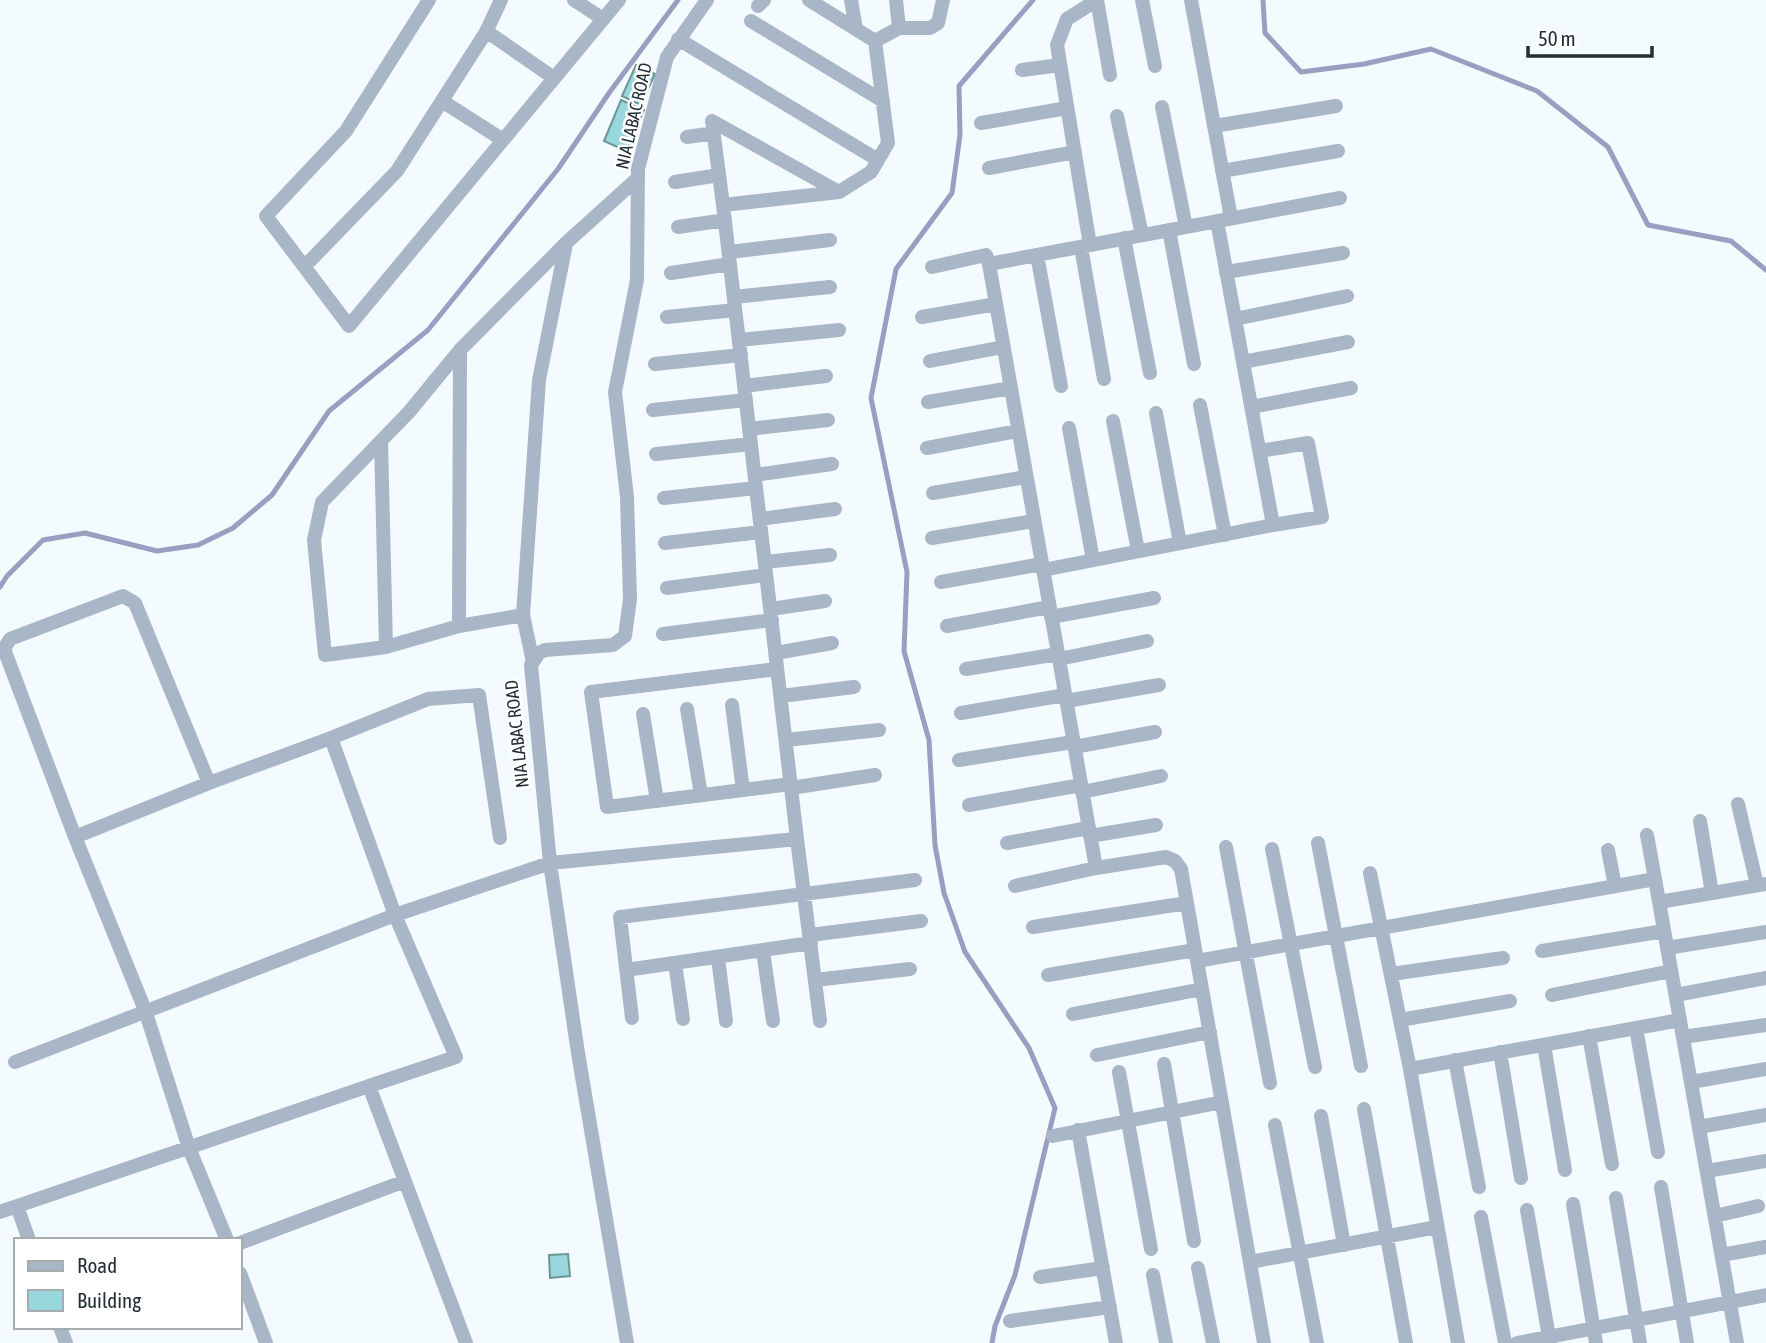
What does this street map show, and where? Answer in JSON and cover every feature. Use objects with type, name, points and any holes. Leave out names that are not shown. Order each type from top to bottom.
[{"type":"street","points":[[429,0],[346,131],[266,216],[349,326],[619,0]]},
{"type":"street","points":[[305,266],[397,171],[486,31],[501,0]]},
{"type":"street","points":[[574,0],[603,19]]},
{"type":"street","points":[[810,0],[876,41]]},
{"type":"street","points":[[851,0],[856,29]]},
{"type":"street","points":[[896,0],[899,28]]},
{"type":"street","points":[[876,41],[899,28],[930,28],[938,23],[943,0]]},
{"type":"street","points":[[1104,379],[1057,45],[1067,19],[1097,0],[1110,75]]},
{"type":"street","points":[[1142,0],[1155,66]]},
{"type":"street","points":[[1191,0],[1222,171],[1226,272],[1273,525]]},
{"type":"street","name":"NIA LABAC ROAD","points":[[627,1343],[586,1106],[550,863],[530,677],[533,662],[545,650],[613,645],[621,641],[626,628],[630,599],[627,497],[615,392],[637,280],[638,178],[642,148],[667,57],[705,1]]},
{"type":"street","points":[[751,21],[883,101]]},
{"type":"street","points":[[486,31],[554,78]]},
{"type":"street","points":[[678,38],[878,160]]},
{"type":"street","points":[[723,205],[839,192],[871,172],[888,143],[876,41]]},
{"type":"street","points":[[1022,70],[1060,65]]},
{"type":"street","points":[[442,101],[503,140]]},
{"type":"street","points":[[1214,126],[1336,106]]},
{"type":"street","points":[[1162,107],[1186,227]]},
{"type":"street","points":[[981,123],[1067,108]]},
{"type":"street","points":[[1117,116],[1142,235]]},
{"type":"street","points":[[820,1021],[712,121],[839,192]]},
{"type":"street","points":[[687,137],[713,133]]},
{"type":"street","points":[[1222,171],[1338,151]]},
{"type":"street","points":[[989,168],[1074,152]]},
{"type":"street","points":[[675,182],[719,175]]},
{"type":"street","points":[[523,615],[459,626],[386,648],[325,655],[314,540],[322,502],[382,441],[460,351],[566,243],[638,178]]},
{"type":"street","points":[[989,264],[1340,198]]},
{"type":"street","points":[[678,228],[725,220]]},
{"type":"street","points":[[1169,230],[1194,364]]},
{"type":"street","points":[[1124,238],[1150,373]]},
{"type":"street","points":[[671,273],[729,258],[830,240]]},
{"type":"street","points":[[533,662],[523,615],[539,380],[566,243]]},
{"type":"street","points":[[1226,272],[1343,253]]},
{"type":"street","points":[[932,267],[986,255],[989,264],[1096,869]]},
{"type":"street","points":[[1037,255],[1061,386]]},
{"type":"street","points":[[667,317],[830,286]]},
{"type":"street","points":[[1235,319],[1347,296]]},
{"type":"street","points":[[922,317],[996,304]]},
{"type":"street","points":[[655,364],[839,330]]},
{"type":"street","points":[[1243,362],[1348,342]]},
{"type":"street","points":[[930,361],[1003,347]]},
{"type":"street","points":[[459,626],[460,351]]},
{"type":"street","points":[[653,410],[826,376]]},
{"type":"street","points":[[928,402],[1011,388]]},
{"type":"street","points":[[1251,407],[1351,388]]},
{"type":"street","points":[[1200,405],[1225,535]]},
{"type":"street","points":[[1156,413],[1180,543]]},
{"type":"street","points":[[656,454],[828,421]]},
{"type":"street","points":[[1113,421],[1138,551]]},
{"type":"street","points":[[1069,428],[1093,560]]},
{"type":"street","points":[[927,448],[1018,431]]},
{"type":"street","points":[[382,441],[386,648]]},
{"type":"street","points":[[941,582],[1093,560],[1322,517],[1308,443],[1259,451]]},
{"type":"street","points":[[664,498],[755,482],[832,464]]},
{"type":"street","points":[[933,494],[1026,477]]},
{"type":"street","points":[[665,543],[835,509]]},
{"type":"street","points":[[932,538],[1034,521]]},
{"type":"street","points":[[667,587],[830,555]]},
{"type":"street","points":[[209,783],[135,603],[123,596],[10,639],[4,649],[75,837],[145,1010],[189,1147],[226,1238]]},
{"type":"street","points":[[947,626],[1154,598]]},
{"type":"street","points":[[663,634],[771,615],[825,601]]},
{"type":"street","points":[[966,669],[1058,657],[1147,641]]},
{"type":"street","points":[[832,643],[776,661],[591,692],[607,807],[876,775]]},
{"type":"street","points":[[961,713],[1159,685]]},
{"type":"street","points":[[781,696],[854,687]]},
{"type":"street","points":[[75,837],[428,699],[479,695],[500,838]]},
{"type":"street","points":[[732,705],[743,790]]},
{"type":"street","points":[[687,709],[701,795]]},
{"type":"street","points":[[643,714],[657,801]]},
{"type":"street","points":[[786,740],[879,730]]},
{"type":"street","points":[[959,760],[1155,732]]},
{"type":"street","points":[[0,1212],[456,1057],[395,915],[331,738]]},
{"type":"street","points":[[969,805],[1161,776]]},
{"type":"street","points":[[1659,902],[1761,884],[1738,804]]},
{"type":"street","points":[[1700,821],[1712,893]]},
{"type":"street","points":[[1007,844],[1156,825]]},
{"type":"street","points":[[1647,835],[1737,1343]]},
{"type":"street","points":[[15,1062],[395,915],[550,863],[797,839]]},
{"type":"street","points":[[1318,843],[1361,1066]]},
{"type":"street","points":[[1226,847],[1270,1083]]},
{"type":"street","points":[[1272,849],[1293,943],[1315,1068]]},
{"type":"street","points":[[1608,850],[1615,886]]},
{"type":"street","points":[[1015,886],[1167,857],[1175,861],[1181,869],[1264,1343]]},
{"type":"street","points":[[1370,873],[1410,1069],[1458,1343]]},
{"type":"street","points":[[1048,975],[1196,955],[1247,952],[1655,879]]},
{"type":"street","points":[[632,1018],[620,917],[915,880]]},
{"type":"street","points":[[1033,927],[1187,903]]},
{"type":"street","points":[[626,970],[763,951],[810,939],[921,921]]},
{"type":"street","points":[[1542,951],[1664,931]]},
{"type":"street","points":[[1667,948],[1766,932]]},
{"type":"street","points":[[763,951],[773,1021]]},
{"type":"street","points":[[718,958],[726,1021]]},
{"type":"street","points":[[1391,974],[1503,958]]},
{"type":"street","points":[[675,963],[683,1019]]},
{"type":"street","points":[[815,980],[910,969]]},
{"type":"street","points":[[1552,995],[1671,971]]},
{"type":"street","points":[[1676,995],[1766,978]]},
{"type":"street","points":[[1073,1014],[1202,989]]},
{"type":"street","points":[[1400,1020],[1510,1001]]},
{"type":"street","points":[[1410,1069],[1680,1020]]},
{"type":"street","points":[[1683,1037],[1766,1025]]},
{"type":"street","points":[[1636,1028],[1658,1152]]},
{"type":"street","points":[[1097,1055],[1210,1032]]},
{"type":"street","points":[[1589,1036],[1612,1164]]},
{"type":"street","points":[[1544,1045],[1565,1170]]},
{"type":"street","points":[[1500,1052],[1521,1178]]},
{"type":"street","points":[[1455,1060],[1479,1187]]},
{"type":"street","points":[[1164,1064],[1194,1241]]},
{"type":"street","points":[[1691,1082],[1766,1069]]},
{"type":"street","points":[[1119,1072],[1151,1249]]},
{"type":"street","points":[[369,1086],[466,1343]]},
{"type":"street","points":[[1053,1136],[1222,1102]]},
{"type":"street","points":[[1364,1109],[1406,1343]]},
{"type":"street","points":[[1699,1127],[1766,1115]]},
{"type":"street","points":[[1321,1116],[1344,1245]]},
{"type":"street","points":[[1275,1125],[1317,1343]]},
{"type":"street","points":[[1078,1130],[1116,1343]]},
{"type":"street","points":[[1707,1171],[1766,1161]]},
{"type":"street","points":[[242,1242],[405,1181]]},
{"type":"street","points":[[1661,1187],[1687,1343]]},
{"type":"street","points":[[1616,1198],[1640,1343]]},
{"type":"street","points":[[1573,1204],[1595,1336]]},
{"type":"street","points":[[18,1206],[28,1238]]},
{"type":"street","points":[[1715,1216],[1758,1206]]},
{"type":"street","points":[[1527,1210],[1549,1340]]},
{"type":"street","points":[[1481,1217],[1505,1343]]},
{"type":"street","points":[[1250,1262],[1437,1227]]},
{"type":"street","points":[[1722,1255],[1765,1247]]},
{"type":"street","points":[[1040,1276],[1103,1268]]},
{"type":"street","points":[[1198,1268],[1213,1343]]},
{"type":"street","points":[[1153,1275],[1166,1343]]},
{"type":"street","points":[[242,1278],[266,1343]]},
{"type":"street","points":[[1517,1343],[1595,1336],[1636,1321],[1766,1295]]},
{"type":"street","points":[[1010,1321],[1110,1307]]},
{"type":"building","points":[[636,65],[655,74],[641,105],[622,96]]},
{"type":"building","points":[[621,100],[644,110],[626,151],[604,141]]},
{"type":"building","points":[[568,1254],[570,1276],[550,1278],[549,1255]]},
{"type":"waterway","points":[[0,587],[7,576],[43,540],[85,533],[157,551],[198,545],[233,528],[272,495],[329,411],[428,330],[558,169],[609,93],[678,0]]},
{"type":"waterway","points":[[992,1343],[995,1326],[1015,1275],[1055,1108],[1029,1048],[965,952],[944,893],[935,845],[929,740],[904,651],[907,572],[871,398],[896,269],[952,193],[960,135],[959,86],[1033,0]]},
{"type":"waterway","points":[[1263,0],[1265,33],[1301,72],[1364,64],[1431,49],[1537,91],[1608,147],[1648,225],[1731,241],[1766,270]]}]
